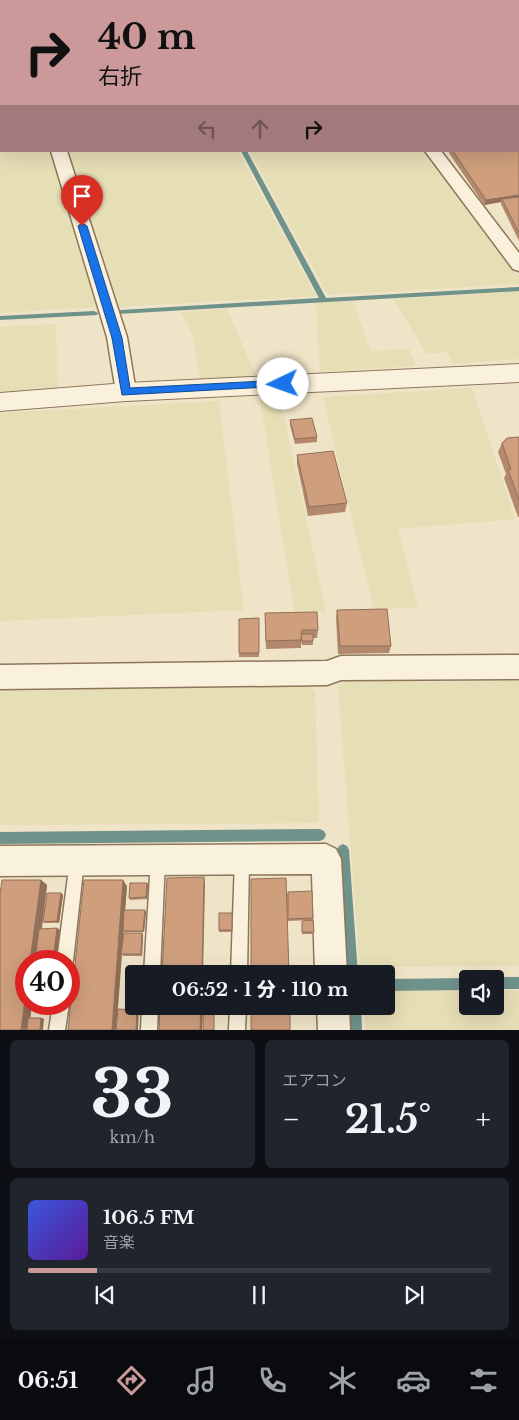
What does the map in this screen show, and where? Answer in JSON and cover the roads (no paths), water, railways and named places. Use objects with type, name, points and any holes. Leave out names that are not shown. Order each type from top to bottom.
[{"type":"street","points":[[59,152],[117,338],[126,392]]},
{"type":"street","points":[[434,152],[519,265]]},
{"type":"street","points":[[0,402],[126,392],[519,373]]},
{"type":"street","points":[[0,677],[327,673],[341,668],[519,667]]},
{"type":"street","points":[[0,861],[326,859],[331,965]]},
{"type":"street","points":[[333,1015],[334,1030]]},
{"type":"lane","points":[[152,965],[158,860]]},
{"type":"lane","points":[[239,965],[242,860]]},
{"type":"lane","points":[[66,950],[77,861]]},
{"type":"lane","points":[[58,1030],[59,1015]]},
{"type":"lane","points":[[149,1030],[150,1015]]},
{"type":"lane","points":[[237,1030],[238,1015]]},
{"type":"waterway","points":[[245,152],[324,300]]},
{"type":"waterway","points":[[121,312],[517,289]]},
{"type":"waterway","points":[[0,318],[94,313]]},
{"type":"waterway","points":[[0,838],[320,835]]},
{"type":"waterway","points":[[343,850],[351,965]]},
{"type":"waterway","points":[[504,983],[519,983]]},
{"type":"waterway","points":[[395,985],[459,984]]},
{"type":"waterway","points":[[355,1015],[356,1030]]}]
